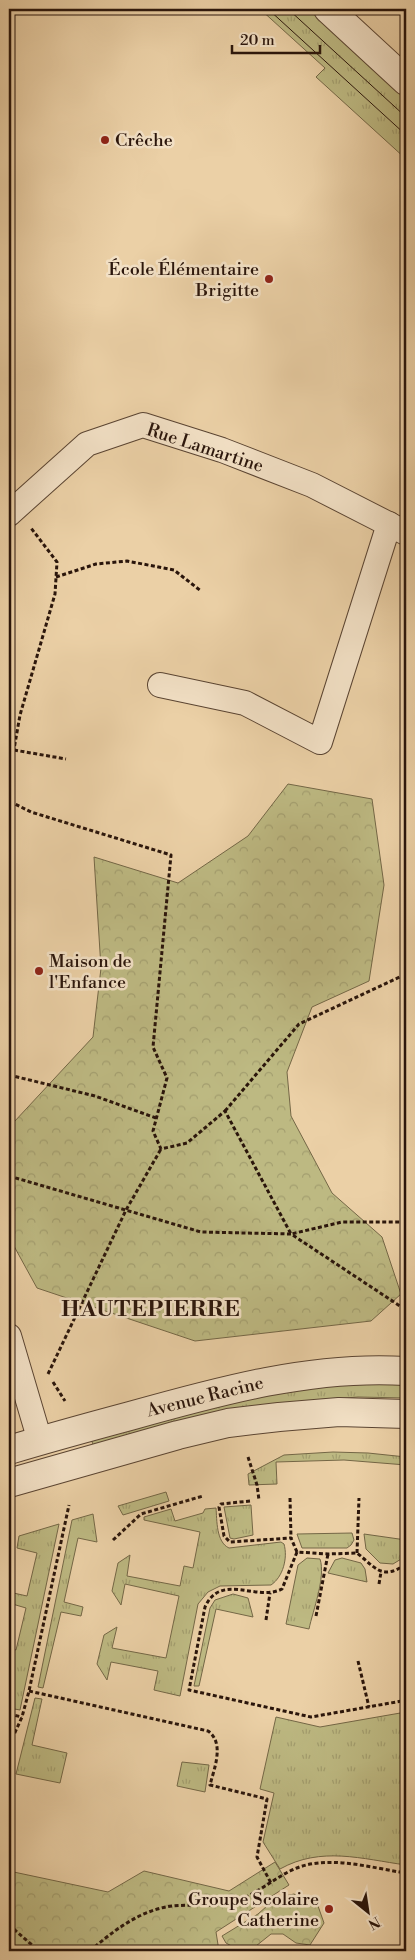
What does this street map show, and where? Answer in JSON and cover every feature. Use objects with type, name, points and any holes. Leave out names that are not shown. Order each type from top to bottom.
[{"type":"street","points":[[328,9],[406,80]]},
{"type":"street","name":"Rue Lamartine","points":[[12,511],[87,444],[143,425],[222,450],[312,485],[398,528],[320,742],[245,703],[160,685]]},
{"type":"street","points":[[9,1336],[40,1441]]},
{"type":"street","name":"Avenue Racine","points":[[9,1450],[220,1392],[272,1381],[336,1372],[406,1371]]},
{"type":"street","name":"Avenue Racine","points":[[9,1483],[178,1435],[228,1423],[339,1412],[406,1414]]},
{"type":"path","points":[[9,778],[20,715],[55,594],[57,562],[12,511]]},
{"type":"path","points":[[56,577],[96,564],[128,561],[174,570],[201,591]]},
{"type":"path","points":[[14,750],[66,759]]},
{"type":"path","points":[[9,789],[9,801],[31,812],[171,855],[153,1047],[167,1078],[153,1131],[161,1149]]},
{"type":"path","points":[[65,1401],[48,1375],[126,1210],[161,1149],[187,1143],[225,1111],[299,1024],[406,974]]},
{"type":"path","points":[[9,1075],[95,1096],[156,1118]]},
{"type":"path","points":[[225,1111],[291,1234],[406,1310]]},
{"type":"path","points":[[9,1176],[202,1232],[291,1234],[342,1222],[406,1222]]},
{"type":"path","points":[[248,1457],[257,1484],[259,1500]]},
{"type":"path","points":[[113,1540],[141,1514],[203,1496]]},
{"type":"path","points":[[290,1498],[291,1538],[297,1552],[282,1589],[270,1593],[235,1588],[219,1591],[209,1599],[205,1607],[189,1690],[311,1717],[406,1701]]},
{"type":"path","points":[[357,1552],[359,1498]]},
{"type":"path","points":[[250,1501],[221,1504],[219,1507],[226,1540],[234,1543],[291,1538]]},
{"type":"path","points":[[12,1739],[22,1717],[29,1691],[69,1505]]},
{"type":"path","points":[[297,1552],[328,1554],[357,1552],[375,1569],[381,1572],[389,1572],[406,1564]]},
{"type":"path","points":[[316,1616],[328,1554]]},
{"type":"path","points":[[379,1584],[381,1572]]},
{"type":"path","points":[[266,1620],[270,1593]]},
{"type":"path","points":[[358,1661],[369,1707]]},
{"type":"path","points":[[29,1691],[208,1731],[214,1735],[218,1748],[210,1786],[267,1799],[257,1857],[270,1883]]},
{"type":"path","points":[[9,1714],[22,1717]]},
{"type":"path","points":[[90,1951],[126,1923],[151,1910],[171,1906],[228,1903],[245,1898],[291,1870],[306,1865],[338,1862],[406,1874]]},
{"type":"path","points":[[9,1926],[39,1951]]},
{"type":"green space","points":[[260,9],[309,9],[406,97],[406,159],[316,77],[325,68]]},
{"type":"green space","points":[[288,784],[372,799],[384,885],[369,981],[312,1007],[287,1072],[291,1116],[332,1193],[382,1237],[401,1294],[371,1321],[195,1341],[37,1288],[9,1237],[9,1156],[14,1122],[93,1037],[101,968],[94,857],[178,883],[248,836]]},
{"type":"green space","points":[[406,1379],[406,1398],[358,1397],[285,1403],[95,1450],[90,1436],[241,1394]]},
{"type":"green space","points":[[333,1452],[406,1457],[406,1465],[344,1460],[276,1462],[277,1484],[249,1485],[248,1474],[284,1455]]},
{"type":"green space","points":[[166,1492],[169,1501],[123,1515],[118,1506]]},
{"type":"green space","points":[[251,1505],[253,1535],[234,1539],[230,1538],[224,1507]]},
{"type":"green space","points":[[216,1508],[219,1536],[229,1548],[281,1542],[284,1544],[285,1561],[279,1577],[271,1585],[220,1586],[208,1592],[198,1604],[180,1696],[154,1690],[158,1671],[111,1662],[107,1680],[97,1664],[104,1635],[117,1627],[112,1648],[166,1658],[179,1596],[125,1584],[121,1605],[112,1591],[118,1563],[130,1555],[127,1576],[180,1586],[184,1566],[193,1568],[200,1532],[144,1520],[144,1517],[171,1509],[175,1521],[203,1513],[205,1509]]},
{"type":"green space","points":[[93,1514],[97,1542],[78,1538],[64,1602],[83,1607],[81,1616],[61,1612],[43,1688],[38,1687],[72,1520]]},
{"type":"green space","points":[[59,1524],[20,1710],[9,1708],[9,1684],[14,1661],[9,1659],[9,1648],[16,1650],[26,1608],[9,1603],[9,1592],[27,1596],[37,1553],[17,1548],[19,1536]]},
{"type":"green space","points":[[352,1533],[354,1540],[347,1548],[302,1548],[297,1534]]},
{"type":"green space","points":[[364,1534],[406,1540],[406,1556],[393,1564],[380,1563],[366,1549]]},
{"type":"green space","points":[[307,1558],[320,1559],[321,1566],[320,1584],[309,1629],[286,1624],[298,1565]]},
{"type":"green space","points":[[342,1558],[361,1563],[365,1569],[367,1582],[328,1573],[335,1560]]},
{"type":"green space","points":[[233,1594],[248,1598],[253,1617],[216,1609],[199,1686],[194,1686],[210,1608],[215,1600]]},
{"type":"green space","points":[[35,1698],[42,1699],[32,1745],[67,1753],[60,1783],[16,1774]]},
{"type":"green space","points":[[406,1712],[403,1725],[406,1726],[406,1865],[342,1856],[326,1856],[295,1862],[280,1869],[263,1842],[274,1793],[260,1789],[276,1717],[320,1727]]},
{"type":"green space","points":[[182,1762],[209,1765],[205,1792],[177,1786]]},
{"type":"green space","points":[[275,1862],[289,1885],[216,1932],[219,1951],[9,1951],[9,1871],[108,1892],[144,1871],[229,1891]]},
{"type":"green space","points":[[294,1894],[318,1906],[324,1923],[310,1945],[296,1943],[283,1934],[271,1934],[251,1950],[239,1950],[226,1943],[222,1936],[258,1914],[276,1898]]},
{"type":"tram line","points":[[268,9],[406,135]]},
{"type":"tram line","points":[[288,9],[406,117]]},
{"type":"place","name":"Crêche","points":[[105,140]]},
{"type":"place","name":"École Élémentaire Brigitte","points":[[269,279]]},
{"type":"place","name":"Maison de l'Enfance","points":[[39,971]]},
{"type":"place","name":"Groupe Scolaire Catherine","points":[[329,1909]]},
{"type":"district","name":"HAUTEPIERRE","points":[[151,1309]]}]
